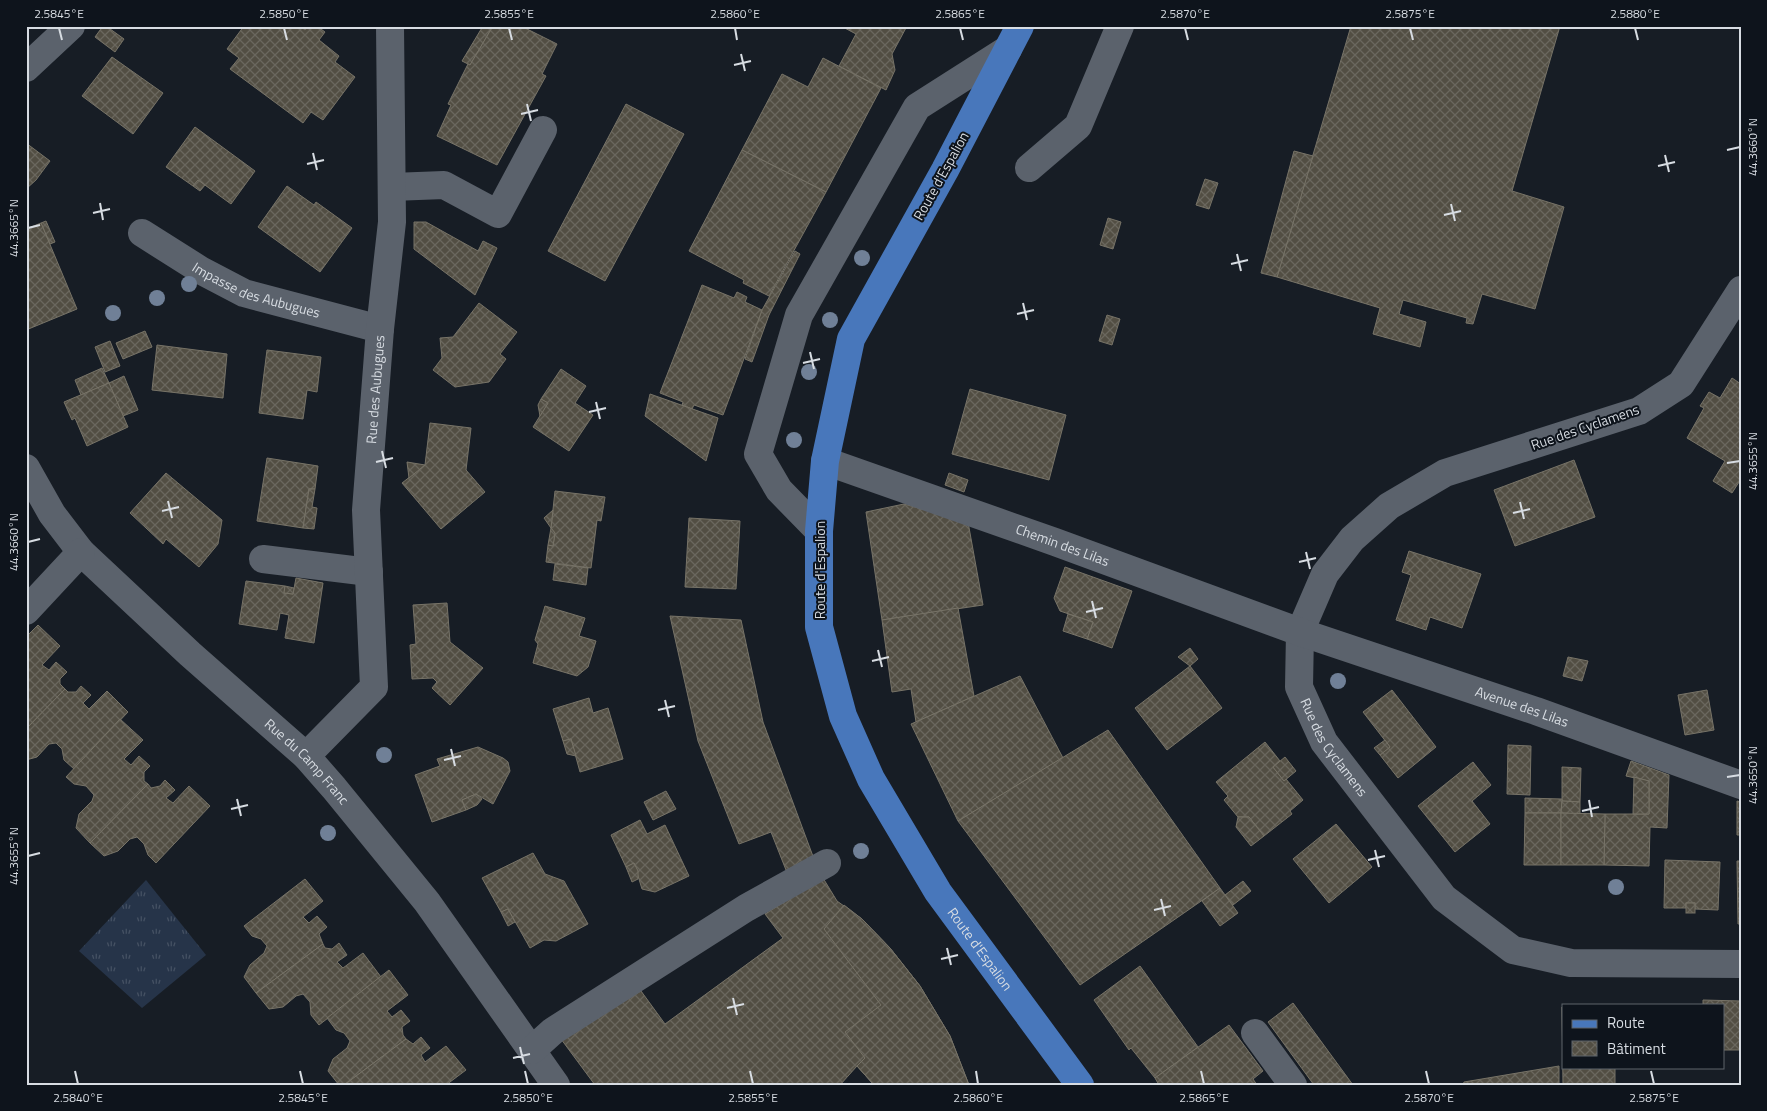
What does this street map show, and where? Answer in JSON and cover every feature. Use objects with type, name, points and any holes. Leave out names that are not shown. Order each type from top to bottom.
[{"type":"main road","name":"Route d'Espalion","points":[[1014,38],[945,170],[852,339],[825,461],[818,531],[819,627],[843,716],[871,779],[938,892],[1080,1085]]},
{"type":"street","points":[[26,68],[71,26]]},
{"type":"street","name":"Rue des Aubugues","points":[[306,756],[374,687],[366,510],[380,329],[392,222],[390,26]]},
{"type":"street","points":[[1029,168],[1078,126],[1120,26]]},
{"type":"street","points":[[818,531],[779,490],[758,454],[799,316],[917,107],[1014,38]]},
{"type":"street","points":[[392,187],[444,185],[498,214],[543,130]]},
{"type":"street","name":"Impasse des Aubugues","points":[[142,233],[202,271],[244,293],[380,329]]},
{"type":"street","name":"Rue des Cyclamens","points":[[1741,290],[1681,384],[1639,411],[1445,474],[1389,506],[1352,540],[1326,574],[1300,632],[1299,686],[1324,742],[1444,898],[1513,950],[1571,963],[1741,964]]},
{"type":"street","name":"Chemin des Lilas","points":[[825,461],[1055,542],[1300,632]]},
{"type":"street","name":"Rue du Camp Franc","points":[[26,468],[52,514],[81,552],[190,654],[306,756],[427,902],[556,1085]]},
{"type":"street","points":[[26,611],[81,552]]},
{"type":"street","points":[[263,558],[369,572]]},
{"type":"street","name":"Avenue des Lilas","points":[[1300,632],[1536,711],[1741,785]]},
{"type":"street","points":[[532,1050],[553,1031],[746,908],[827,863]]},
{"type":"street","points":[[1255,1033],[1293,1085]]},
{"type":"green space","points":[[146,880],[206,955],[142,1008],[79,951]]},
{"type":"building","points":[[103,26],[106,26],[124,39],[115,52],[95,37]]},
{"type":"building","points":[[244,26],[300,26],[305,30],[308,26],[317,26],[325,32],[319,40],[339,56],[335,62],[355,77],[323,120],[311,112],[303,123],[230,69],[239,58],[227,49]]},
{"type":"building","points":[[483,26],[493,26],[470,65],[462,61]]},
{"type":"building","points":[[493,26],[521,26],[557,44],[542,74],[546,76],[497,165],[437,136],[451,105],[448,104],[468,64],[470,65]]},
{"type":"building","points":[[841,26],[907,26],[892,54],[895,70],[886,90],[839,66],[856,34]]},
{"type":"building","points":[[1351,26],[1560,26],[1512,191],[1564,207],[1535,309],[1482,294],[1473,324],[1466,323],[1467,318],[1403,300],[1399,314],[1426,322],[1420,347],[1373,334],[1380,308],[1277,277]]},
{"type":"building","points":[[112,57],[163,93],[133,134],[82,96]]},
{"type":"building","points":[[823,58],[881,88],[826,192],[742,150],[782,74],[808,87]]},
{"type":"building","points":[[626,104],[684,134],[605,281],[548,251]]},
{"type":"building","points":[[195,127],[255,171],[231,204],[198,180],[193,186],[166,167]]},
{"type":"building","points":[[26,143],[50,161],[36,180],[26,189]]},
{"type":"building","points":[[742,150],[826,192],[769,296],[743,283],[744,280],[689,251]]},
{"type":"building","points":[[1294,151],[1313,156],[1277,277],[1261,273]]},
{"type":"building","points":[[1205,179],[1218,183],[1209,209],[1196,205]]},
{"type":"building","points":[[198,180],[205,185],[200,191],[193,186]]},
{"type":"building","points":[[287,186],[314,205],[316,202],[352,228],[320,272],[258,227]]},
{"type":"building","points":[[1108,218],[1121,222],[1113,249],[1100,245]]},
{"type":"building","points":[[46,221],[55,242],[50,244],[41,223]]},
{"type":"building","points":[[414,222],[426,222],[478,251],[483,241],[497,248],[475,295],[414,249]]},
{"type":"building","points":[[41,223],[77,309],[26,330],[26,229]]},
{"type":"building","points":[[795,251],[800,254],[769,315],[752,362],[745,359],[762,310]]},
{"type":"building","points":[[702,285],[734,298],[737,292],[747,297],[745,302],[762,310],[723,415],[694,405],[692,409],[682,405],[683,402],[660,393]]},
{"type":"building","points":[[479,303],[517,332],[500,354],[506,359],[489,382],[455,387],[433,370],[442,358],[440,338],[453,337]]},
{"type":"building","points":[[1107,315],[1120,319],[1112,345],[1099,341]]},
{"type":"building","points":[[145,331],[152,347],[123,359],[116,343]]},
{"type":"building","points":[[110,341],[120,366],[105,372],[95,347]]},
{"type":"building","points":[[157,345],[227,354],[223,398],[152,390]]},
{"type":"building","points":[[267,350],[321,357],[317,392],[307,390],[303,419],[259,413]]},
{"type":"building","points":[[102,368],[109,383],[81,395],[75,380]]},
{"type":"building","points":[[561,369],[586,386],[575,403],[593,415],[569,451],[533,427],[548,403],[541,399]]},
{"type":"building","points":[[124,376],[138,410],[123,416],[109,383]]},
{"type":"building","points":[[1732,378],[1741,384],[1741,479],[1732,493],[1713,481],[1725,461],[1687,438],[1704,408],[1700,406],[1709,392],[1720,398]]},
{"type":"building","points":[[109,383],[128,427],[87,446],[75,418],[72,420],[64,402]]},
{"type":"building","points":[[970,389],[1066,415],[1049,480],[952,454]]},
{"type":"building","points":[[650,394],[718,418],[706,461],[645,416]]},
{"type":"building","points":[[541,399],[548,403],[540,416],[538,405]]},
{"type":"building","points":[[430,423],[471,428],[466,470],[485,492],[441,529],[402,483],[425,465]]},
{"type":"building","points":[[267,458],[318,466],[315,489],[309,489],[303,528],[257,521]]},
{"type":"building","points":[[1574,460],[1595,517],[1515,546],[1494,490]]},
{"type":"building","points":[[407,462],[425,465],[409,478]]},
{"type":"building","points":[[166,473],[222,520],[218,544],[199,567],[166,539],[163,544],[130,513]]},
{"type":"building","points":[[949,473],[968,480],[964,492],[945,485]]},
{"type":"building","points":[[309,489],[315,489],[312,507],[317,508],[314,529],[303,528]]},
{"type":"building","points":[[555,491],[605,497],[601,521],[597,520],[591,568],[546,562],[548,545],[553,546],[555,533],[551,528]]},
{"type":"building","points":[[904,504],[968,522],[983,605],[882,620],[866,512]]},
{"type":"building","points":[[553,510],[551,528],[544,518]]},
{"type":"building","points":[[689,518],[740,521],[736,589],[685,587]]},
{"type":"building","points":[[551,528],[555,533],[553,546],[548,545]]},
{"type":"building","points":[[1409,551],[1481,574],[1462,628],[1430,617],[1426,630],[1396,620],[1411,575],[1402,572]]},
{"type":"building","points":[[555,564],[588,568],[586,585],[553,580]]},
{"type":"building","points":[[1065,567],[1132,591],[1112,648],[1087,639],[1093,622],[1060,611],[1054,598]]},
{"type":"building","points":[[296,578],[323,583],[314,643],[285,638],[289,615],[280,613],[277,630],[239,624],[246,581],[285,586],[284,593],[293,594]]},
{"type":"building","points":[[285,586],[294,588],[293,594],[284,593]]},
{"type":"building","points":[[447,603],[450,642],[483,668],[450,705],[432,688],[437,682],[433,678],[412,679],[410,645],[416,644],[413,605]]},
{"type":"building","points":[[545,606],[585,618],[579,636],[596,641],[588,667],[577,676],[533,663],[538,644],[535,640]]},
{"type":"building","points":[[958,608],[974,696],[916,722],[911,689],[892,692],[882,620]]},
{"type":"building","points":[[1068,614],[1093,622],[1087,639],[1063,631]]},
{"type":"building","points":[[670,616],[741,620],[763,722],[814,859],[786,870],[771,832],[739,844],[698,741]]},
{"type":"building","points":[[38,625],[60,646],[42,665],[49,670],[56,662],[67,672],[60,679],[60,684],[65,689],[26,729],[26,637]]},
{"type":"building","points":[[1190,648],[1198,659],[1190,666],[1178,657]]},
{"type":"building","points":[[1568,657],[1588,661],[1582,681],[1563,676]]},
{"type":"building","points":[[1190,666],[1222,708],[1167,750],[1135,708]]},
{"type":"building","points":[[1020,676],[1063,758],[958,821],[911,724]]},
{"type":"building","points":[[81,686],[91,695],[83,703],[89,709],[107,691],[128,712],[74,769],[64,760],[62,749],[56,743],[49,744],[37,757],[26,760],[26,729],[65,689],[68,692],[76,692]]},
{"type":"building","points":[[1392,690],[1436,747],[1398,778],[1380,755],[1390,747],[1363,712]]},
{"type":"building","points":[[1707,690],[1714,730],[1685,735],[1678,695]]},
{"type":"building","points":[[589,698],[593,713],[608,708],[623,759],[580,772],[571,739],[563,741],[553,709]]},
{"type":"building","points":[[120,719],[143,740],[124,759],[131,765],[139,756],[150,766],[144,772],[144,781],[148,784],[90,843],[76,828],[79,814],[92,801],[94,795],[86,786],[74,784],[66,777]]},
{"type":"building","points":[[1108,730],[1220,888],[1080,985],[958,821]]},
{"type":"building","points":[[571,739],[576,756],[567,754],[563,741]]},
{"type":"building","points":[[1385,740],[1390,747],[1380,755],[1374,748]]},
{"type":"building","points":[[1265,742],[1280,761],[1273,767],[1284,781],[1286,779],[1303,800],[1290,811],[1292,814],[1264,836],[1249,817],[1238,817],[1224,800],[1228,796],[1216,782]]},
{"type":"building","points":[[1508,745],[1531,746],[1530,795],[1507,794]]},
{"type":"building","points":[[478,747],[508,762],[510,771],[493,804],[476,794],[462,800],[466,810],[432,822],[415,775],[440,766],[437,759]]},
{"type":"building","points":[[1285,757],[1296,771],[1284,781],[1273,767]]},
{"type":"building","points":[[1631,761],[1669,775],[1667,828],[1650,827],[1649,866],[1604,865],[1605,814],[1649,814],[1649,781],[1626,776]]},
{"type":"building","points":[[1473,762],[1491,785],[1472,801],[1490,824],[1455,852],[1418,806]]},
{"type":"building","points":[[1562,767],[1581,768],[1580,802],[1562,801]]},
{"type":"building","points":[[1634,777],[1649,781],[1649,814],[1633,814]]},
{"type":"building","points":[[165,780],[175,790],[166,798],[173,803],[189,786],[210,806],[156,863],[148,855],[144,844],[137,837],[130,839],[118,851],[104,856],[90,843],[148,784],[151,788],[160,786]]},
{"type":"building","points":[[666,791],[676,809],[653,820],[644,802]]},
{"type":"building","points":[[476,794],[482,799],[477,805],[466,810],[462,800]]},
{"type":"building","points":[[1525,798],[1562,799],[1561,813],[1525,813]]},
{"type":"building","points":[[1562,801],[1580,802],[1580,814],[1561,813]]},
{"type":"building","points":[[1737,801],[1741,802],[1741,835],[1737,835]]},
{"type":"building","points":[[1525,813],[1561,813],[1561,865],[1524,865]]},
{"type":"building","points":[[1561,813],[1605,814],[1604,865],[1561,865]]},
{"type":"building","points":[[1238,817],[1249,817],[1264,836],[1251,846],[1236,827]]},
{"type":"building","points":[[640,820],[647,834],[665,825],[689,876],[655,892],[642,889],[634,863],[626,867],[611,835]]},
{"type":"building","points":[[1336,824],[1372,867],[1329,903],[1293,859]]},
{"type":"building","points":[[533,853],[545,874],[564,881],[588,924],[556,941],[544,940],[530,948],[508,909],[501,912],[482,878]]},
{"type":"building","points":[[1665,860],[1720,862],[1718,910],[1695,909],[1695,903],[1686,903],[1686,908],[1664,908]]},
{"type":"building","points":[[1737,861],[1741,861],[1741,924],[1738,924]]},
{"type":"building","points":[[634,863],[638,871],[638,879],[632,882],[626,867]]},
{"type":"building","points":[[823,878],[837,901],[862,919],[890,948],[920,986],[950,1036],[969,1085],[874,1085],[857,1066],[840,1085],[595,1085],[561,1039],[641,991],[665,1024],[783,938],[765,914]]},
{"type":"building","points":[[305,879],[323,901],[303,917],[309,923],[317,916],[327,927],[319,934],[323,944],[256,993],[244,977],[250,965],[264,953],[267,946],[261,939],[252,936],[244,926]]},
{"type":"building","points":[[1243,881],[1251,891],[1233,905],[1225,895]]},
{"type":"building","points":[[1220,888],[1238,913],[1220,926],[1202,901]]},
{"type":"building","points":[[1686,903],[1695,903],[1695,913],[1686,913]]},
{"type":"building","points":[[844,905],[862,919],[890,948],[920,986],[950,1036],[969,1085],[874,1085],[857,1066],[865,1058],[845,1032],[881,1005],[824,929]]},
{"type":"building","points":[[508,909],[515,922],[508,926],[501,912]]},
{"type":"building","points":[[339,943],[347,955],[337,962],[343,968],[363,953],[381,977],[319,1025],[311,1015],[310,1002],[303,994],[296,996],[283,1007],[269,1009],[256,993],[323,944],[325,948],[332,949]]},
{"type":"building","points":[[1140,966],[1198,1047],[1155,1078],[1131,1048],[1129,1050],[1094,1000]]},
{"type":"building","points":[[389,970],[408,995],[387,1011],[392,1017],[401,1010],[410,1021],[402,1027],[403,1035],[406,1039],[344,1085],[339,1085],[328,1071],[333,1059],[347,1048],[350,1041],[344,1033],[336,1030],[327,1018]]},
{"type":"building","points":[[1703,1000],[1741,1001],[1741,1050],[1724,1050],[1724,1004],[1703,1004]]},
{"type":"building","points":[[1293,1003],[1353,1085],[1314,1085],[1268,1022]]},
{"type":"building","points":[[1229,1025],[1263,1071],[1253,1079],[1257,1085],[1159,1085],[1155,1078]]},
{"type":"building","points":[[421,1037],[430,1048],[421,1055],[425,1062],[446,1046],[466,1070],[446,1085],[344,1085],[406,1039],[413,1044]]},
{"type":"building","points":[[1559,1066],[1559,1085],[1463,1085],[1464,1082]]},
{"type":"building","points":[[1563,1068],[1615,1068],[1615,1085],[1563,1085]]}]
